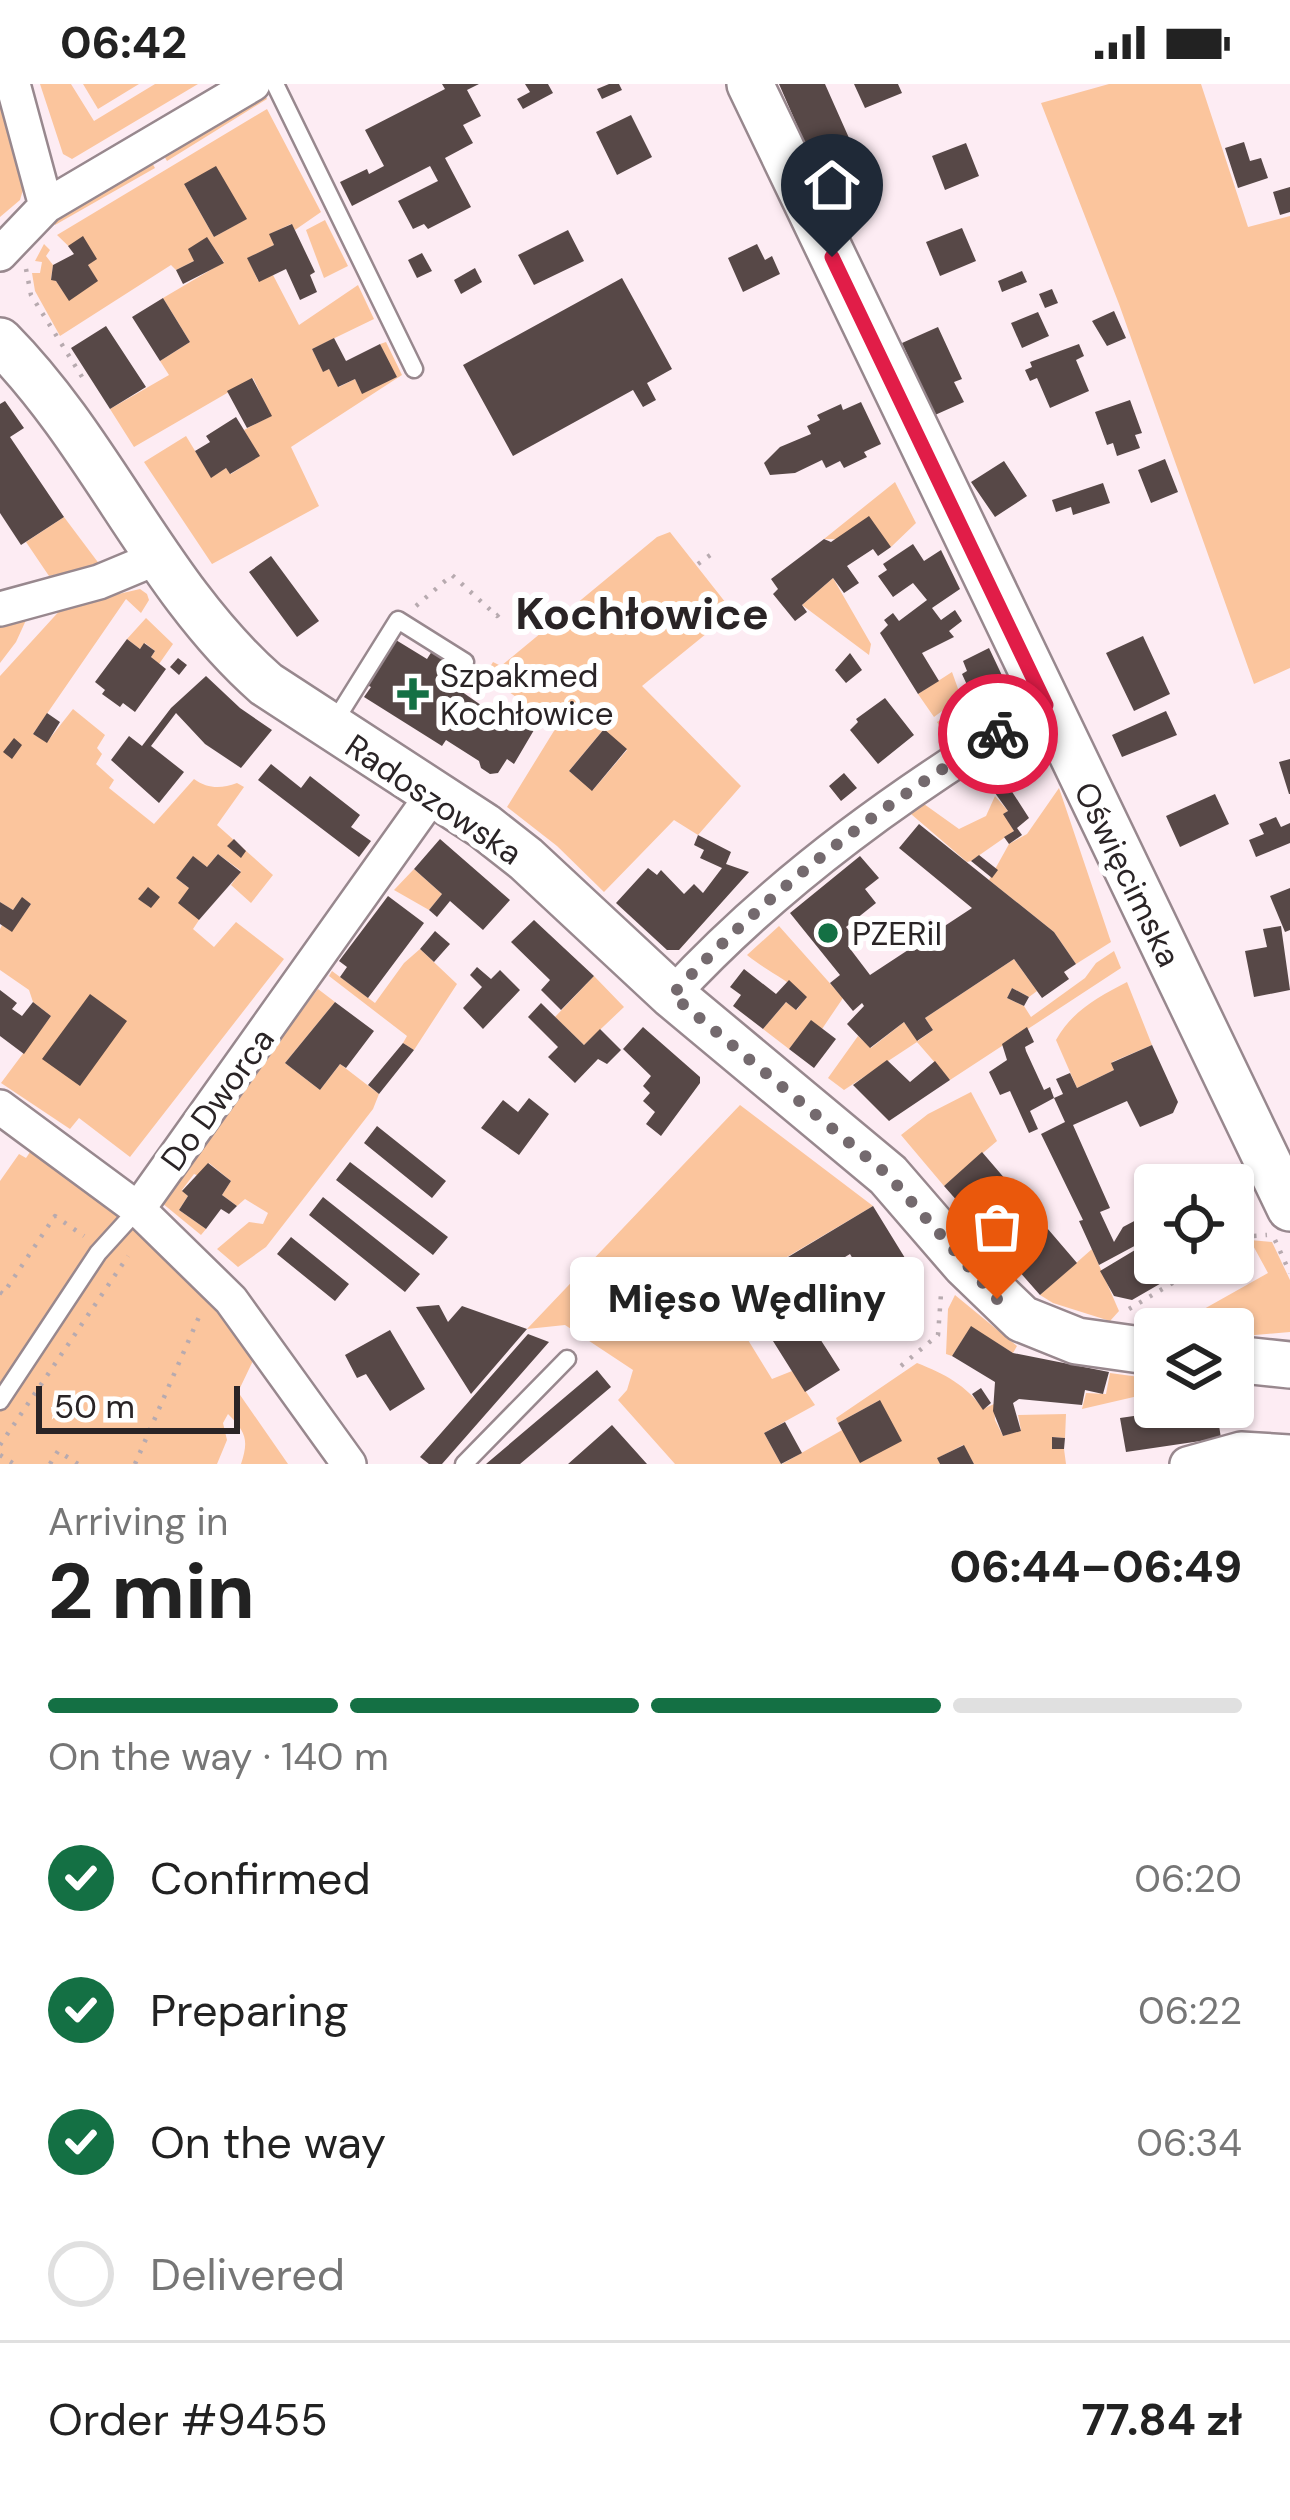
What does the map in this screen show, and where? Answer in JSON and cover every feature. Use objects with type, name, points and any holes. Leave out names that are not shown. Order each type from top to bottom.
[{"type":"street","points":[[13,84],[46,206]]},
{"type":"street","points":[[14,257],[46,206],[253,84]]},
{"type":"street","name":"Oświęcimska","points":[[750,84],[1290,1208]]},
{"type":"street","name":"Radoszowska","points":[[0,341],[62,413],[190,604],[237,659],[330,729],[526,859],[672,995],[888,1175],[964,1264],[1022,1319],[1077,1341],[1134,1349]]},
{"type":"street","points":[[0,609],[98,582],[159,557]]},
{"type":"street","points":[[672,995],[721,945],[867,822],[949,764],[1046,705]]},
{"type":"street","name":"Do Dworca","points":[[138,1209],[433,794]]},
{"type":"street","points":[[0,1107],[138,1209],[232,1300],[349,1464]]},
{"type":"street","points":[[1254,1361],[1289,1364]]},
{"type":"street","points":[[1187,1464],[1240,1449],[1290,1452]]},
{"type":"lane","points":[[275,84],[414,369]]},
{"type":"lane","points":[[330,729],[398,620],[466,662]]},
{"type":"lane","name":"Do Dworca","points":[[0,1401],[101,1249],[138,1209]]},
{"type":"lane","points":[[464,1464],[567,1359]]},
{"type":"path","points":[[14,257],[25,272],[31,295],[89,389]]},
{"type":"path","points":[[698,564],[713,553]]},
{"type":"path","points":[[398,620],[452,575],[497,616],[501,612]]},
{"type":"path","points":[[0,1292],[3,1294],[55,1216],[101,1249]]},
{"type":"path","points":[[1254,1236],[1272,1234],[1290,1273]]},
{"type":"path","points":[[0,1445],[135,1246]]},
{"type":"path","points":[[902,1366],[938,1335],[941,1289],[948,1276],[964,1264]]},
{"type":"path","points":[[1121,1318],[1132,1306],[1170,1284]]},
{"type":"path","points":[[135,1464],[202,1308],[214,1319]]},
{"type":"path","points":[[50,1464],[58,1451],[78,1464]]},
{"type":"path","points":[[0,1455],[14,1464]]},
{"type":"shaded area","points":[[0,84],[25,183],[20,200],[0,217]]},
{"type":"shaded area","points":[[40,84],[71,84],[94,121],[155,84],[198,84],[72,159],[63,154]]},
{"type":"shaded area","points":[[83,84],[139,84],[98,109]]},
{"type":"shaded area","points":[[1109,84],[1201,84],[1248,227],[1290,216],[1290,668],[1254,684],[1119,304],[1041,103]]},
{"type":"shaded area","points":[[263,91],[267,99],[167,161],[163,154]]},
{"type":"shaded area","points":[[267,109],[321,212],[295,230],[291,224],[270,234],[274,245],[248,258],[258,281],[273,275],[299,325],[358,285],[374,319],[312,349],[323,371],[329,369],[339,387],[355,379],[362,393],[396,377],[380,344],[386,342],[402,375],[291,447],[319,506],[212,564],[144,462],[186,436],[211,477],[226,468],[231,474],[259,456],[244,430],[271,416],[253,378],[134,447],[110,409],[169,375],[160,361],[190,342],[163,298],[224,262],[207,238],[194,261],[176,270],[171,265],[60,336],[35,291],[32,273],[40,273],[42,262],[35,261],[44,244],[53,265],[51,279],[69,300],[97,281],[88,265],[57,235]],"holes":[[[184,184],[246,219],[214,237]]]},
{"type":"shaded area","points":[[151,161],[155,168],[55,225],[52,220]]},
{"type":"shaded area","points":[[325,220],[348,266],[324,278],[306,230]]},
{"type":"shaded area","points":[[895,482],[916,523],[891,547],[885,540],[824,539]]},
{"type":"shaded area","points":[[64,517],[100,565],[49,576],[26,542]]},
{"type":"shaded area","points":[[670,532],[733,612],[642,686],[741,786],[698,835],[674,820],[604,892],[557,846],[507,807],[557,726],[485,675],[493,662],[501,666],[657,537]],"holes":[[[603,730],[627,750],[593,790],[569,771]]]},
{"type":"shaded area","points":[[833,578],[871,644],[869,655],[802,605]]},
{"type":"shaded area","points":[[140,589],[149,600],[141,613],[126,599],[33,734],[47,742],[73,709],[105,735],[97,748],[102,754],[96,764],[114,780],[109,788],[154,824],[194,779],[210,786],[237,783],[244,787],[217,825],[273,875],[251,903],[231,885],[241,871],[218,854],[207,867],[193,857],[176,878],[189,888],[199,920],[193,929],[214,947],[236,922],[284,959],[130,1157],[79,1118],[70,1129],[1,1083],[51,1016],[33,1002],[29,990],[0,970],[0,929],[2,925],[12,931],[31,904],[22,898],[13,910],[0,902],[0,676],[63,607]]},
{"type":"shaded area","points":[[27,618],[16,642],[0,663],[0,619]]},
{"type":"shaded area","points":[[146,618],[173,644],[159,664],[151,657],[155,651],[145,643],[140,649],[127,639]]},
{"type":"shaded area","points":[[952,672],[961,697],[934,717],[918,694]]},
{"type":"shaded area","points":[[974,700],[983,720],[949,740],[937,722]]},
{"type":"shaded area","points":[[1059,788],[1111,942],[1076,964],[1054,932],[989,880],[1009,844],[1027,834]]},
{"type":"shaded area","points":[[995,796],[1008,811],[1004,814],[1014,831],[967,862],[911,814],[924,804],[959,829],[986,816]]},
{"type":"shaded area","points":[[414,869],[442,894],[429,910],[394,890]]},
{"type":"shaded area","points":[[779,926],[843,998],[822,1029],[811,1021],[789,1049],[763,1029],[786,1002],[797,1010],[806,997],[747,955]]},
{"type":"shaded area","points":[[420,949],[457,984],[414,1050],[403,1043],[407,1036],[329,976],[332,971],[375,1003]]},
{"type":"shaded area","points":[[1114,951],[1121,968],[950,1080],[917,1042],[844,1090],[828,1078],[858,1036],[871,1048],[904,1022],[918,1041],[933,1030],[925,1018],[1014,959],[1037,991],[1029,997],[1012,988],[1007,998],[1024,1006],[1031,1017]]},
{"type":"shaded area","points":[[594,976],[624,1007],[584,1045],[555,1017]]},
{"type":"shaded area","points":[[1127,982],[1152,1045],[1112,1062],[1114,1070],[1077,1088],[1056,1040],[1078,1013]]},
{"type":"shaded area","points":[[318,989],[335,1002],[285,1063],[320,1090],[340,1064],[379,1094],[373,1109],[266,1247],[238,1267],[217,1249],[249,1222],[263,1224],[268,1213],[245,1199],[237,1206],[222,1195],[231,1181],[209,1163],[182,1190],[188,1196],[179,1210],[206,1229],[201,1235],[162,1203]]},
{"type":"shaded area","points":[[971,1092],[997,1141],[944,1186],[901,1135],[928,1114]]},
{"type":"shaded area","points":[[740,1105],[873,1206],[733,1289],[748,1315],[737,1322],[772,1379],[792,1371],[815,1405],[764,1433],[781,1464],[675,1464],[618,1400],[633,1370],[565,1325],[527,1329]]},
{"type":"shaded area","points":[[36,1143],[263,1340],[238,1392],[288,1464],[241,1464],[244,1437],[228,1414],[223,1423],[227,1440],[217,1464],[0,1464],[0,1181],[19,1154],[26,1158]]},
{"type":"shaded area","points":[[1254,1240],[1272,1242],[1290,1280],[1290,1332],[1254,1335],[1254,1308],[1206,1308],[1254,1284],[1268,1273]]},
{"type":"shaded area","points":[[1092,1249],[1119,1311],[1110,1321],[1040,1295]]},
{"type":"shaded area","points":[[955,1295],[1017,1346],[1013,1353],[971,1327],[952,1356],[946,1354],[948,1309]]},
{"type":"shaded area","points":[[917,1363],[954,1381],[983,1409],[994,1404],[1003,1436],[1021,1430],[1018,1415],[1066,1414],[1065,1438],[1052,1437],[1052,1448],[1064,1449],[1066,1464],[974,1464],[963,1445],[938,1458],[940,1464],[782,1464],[842,1430],[880,1400],[838,1423],[836,1418]]},
{"type":"shaded area","points":[[1110,1373],[1134,1376],[1134,1397],[1082,1409],[1086,1393],[1106,1394]]},
{"type":"building","points":[[442,84],[479,84],[467,90],[481,116],[463,125],[473,143],[445,158],[471,207],[428,229],[424,224],[413,229],[398,201],[438,181],[430,166],[352,206],[340,182],[384,166],[365,130],[445,89]]},
{"type":"building","points":[[525,84],[548,84],[553,93],[523,109],[517,99],[530,92]]},
{"type":"building","points":[[619,84],[622,90],[602,99],[597,89]]},
{"type":"building","points":[[779,84],[825,84],[849,138],[810,155]]},
{"type":"building","points":[[854,84],[898,84],[902,93],[865,108]]},
{"type":"building","points":[[631,115],[652,157],[617,175],[596,132]]},
{"type":"building","points":[[1244,142],[1250,161],[1261,158],[1268,178],[1238,188],[1225,148]]},
{"type":"building","points":[[966,143],[979,176],[945,190],[932,156]]},
{"type":"building","points":[[216,166],[247,219],[214,237],[184,184]]},
{"type":"building","points":[[1290,187],[1290,212],[1280,215],[1273,192]]},
{"type":"building","points":[[292,224],[315,272],[310,275],[317,292],[300,300],[286,269],[259,282],[247,258],[274,245],[269,234]]},
{"type":"building","points":[[962,228],[976,261],[940,276],[926,242]]},
{"type":"building","points":[[568,230],[584,261],[534,285],[518,255]]},
{"type":"building","points":[[83,236],[97,259],[88,265],[98,281],[69,301],[51,280],[53,265],[74,254],[68,246]]},
{"type":"building","points":[[207,237],[224,263],[183,284],[176,270],[194,261],[188,249]]},
{"type":"building","points":[[757,244],[765,260],[772,256],[780,274],[743,292],[728,258]]},
{"type":"building","points":[[422,253],[432,271],[417,278],[408,260]]},
{"type":"building","points":[[475,268],[482,282],[461,294],[454,280]]},
{"type":"building","points":[[1022,271],[1027,282],[1002,292],[998,281]]},
{"type":"building","points":[[622,278],[672,369],[647,383],[656,400],[643,407],[633,390],[513,456],[463,365]]},
{"type":"building","points":[[1052,289],[1058,303],[1045,308],[1039,294]]},
{"type":"building","points":[[163,298],[190,342],[160,361],[132,317]]},
{"type":"building","points":[[1114,311],[1126,338],[1107,346],[1092,321]]},
{"type":"building","points":[[1038,312],[1049,336],[1022,348],[1011,323]]},
{"type":"building","points":[[106,326],[146,387],[110,409],[71,348]]},
{"type":"building","points":[[938,327],[962,379],[954,382],[964,402],[935,415],[902,343]]},
{"type":"building","points":[[334,338],[346,361],[380,344],[397,377],[362,394],[355,379],[338,387],[329,369],[323,372],[312,349]]},
{"type":"building","points":[[1079,344],[1084,356],[1076,360],[1089,391],[1050,408],[1037,378],[1030,381],[1025,370],[1032,367],[1030,362]]},
{"type":"building","points":[[252,378],[272,416],[247,428],[227,391]]},
{"type":"building","points":[[1130,400],[1142,433],[1135,435],[1140,448],[1117,456],[1113,443],[1107,445],[1095,412]]},
{"type":"building","points":[[5,401],[24,428],[10,437],[64,517],[21,545],[0,513],[0,404]]},
{"type":"building","points":[[861,402],[881,444],[864,452],[867,457],[844,468],[840,461],[826,468],[822,460],[795,473],[770,475],[764,463],[780,447],[811,434],[807,426],[820,420],[817,415],[841,404],[843,410]]},
{"type":"building","points":[[236,417],[260,456],[230,474],[226,468],[211,478],[195,451],[210,442],[206,436]]},
{"type":"building","points":[[1165,459],[1178,492],[1151,503],[1138,470]]},
{"type":"building","points":[[1004,461],[1027,496],[995,517],[971,482]]},
{"type":"building","points":[[1103,483],[1110,503],[1073,515],[1071,507],[1056,512],[1052,500]]},
{"type":"building","points":[[869,516],[891,547],[878,556],[873,549],[847,566],[859,583],[844,593],[833,578],[802,605],[807,612],[795,621],[773,594],[778,589],[771,579],[824,539],[831,542]]},
{"type":"building","points":[[913,544],[924,561],[941,550],[960,589],[932,608],[941,620],[955,610],[962,621],[949,631],[954,637],[922,653],[939,681],[918,694],[880,633],[888,625],[884,620],[893,613],[899,621],[927,600],[913,583],[893,597],[878,576],[887,570],[883,564]]},
{"type":"building","points":[[271,556],[319,621],[297,637],[249,572]]},
{"type":"building","points":[[1143,636],[1170,694],[1134,711],[1106,653]]},
{"type":"building","points":[[391,637],[427,659],[434,648],[456,662],[445,680],[501,719],[504,713],[534,730],[514,764],[507,759],[498,773],[490,774],[446,740],[442,746],[364,697],[371,687],[363,683]]},
{"type":"building","points":[[127,639],[140,649],[144,643],[155,651],[151,657],[166,669],[135,712],[102,694],[105,690],[95,682]]},
{"type":"building","points":[[989,648],[1016,705],[983,720],[962,674],[967,671],[963,661]]},
{"type":"building","points":[[850,653],[862,670],[846,683],[835,670]]},
{"type":"building","points":[[178,658],[187,665],[179,675],[170,667]]},
{"type":"building","points":[[206,676],[272,730],[241,768],[205,744],[176,713],[151,746],[184,772],[159,803],[111,760],[129,736],[142,746],[171,708]]},
{"type":"building","points":[[885,698],[914,735],[878,764],[850,730],[856,719]]},
{"type":"building","points":[[1166,711],[1177,735],[1122,757],[1112,735]]},
{"type":"building","points":[[47,713],[60,722],[47,743],[33,734]]},
{"type":"building","points":[[604,729],[627,749],[592,791],[569,771]]},
{"type":"building","points":[[1030,732],[1049,761],[1009,787],[1029,818],[1017,828],[1022,835],[1009,844],[1004,837],[1014,831],[1003,814],[1008,811],[977,768]]},
{"type":"building","points":[[14,738],[22,745],[12,759],[3,752]]},
{"type":"building","points":[[1290,759],[1290,794],[1289,794],[1279,762]]},
{"type":"building","points":[[271,764],[301,788],[310,776],[360,815],[351,827],[371,841],[359,857],[258,780]]},
{"type":"building","points":[[844,773],[857,788],[841,801],[829,786]]},
{"type":"building","points":[[1215,794],[1229,824],[1180,847],[1166,816]]},
{"type":"building","points":[[1276,817],[1281,827],[1290,823],[1290,843],[1256,857],[1249,840],[1264,834],[1259,824]]},
{"type":"building","points":[[919,824],[1054,932],[1076,964],[1064,972],[1069,979],[1042,998],[1014,959],[925,1018],[933,1030],[917,1041],[904,1022],[870,1048],[847,1024],[864,1006],[853,1011],[830,983],[840,975],[790,913],[860,856],[879,878],[865,889],[876,903],[846,927],[856,940],[848,946],[870,975],[972,908],[899,848]]},
{"type":"building","points":[[698,835],[731,852],[726,864],[749,872],[679,950],[667,950],[616,903],[648,868],[657,875],[661,870],[684,894],[694,884],[703,893],[722,868],[700,858],[704,850],[694,845]]},
{"type":"building","points":[[234,839],[246,851],[241,858],[227,846]]},
{"type":"building","points":[[440,839],[510,900],[483,930],[450,901],[437,917],[429,910],[442,894],[414,869]]},
{"type":"building","points":[[218,854],[241,872],[199,920],[178,903],[189,888],[176,878],[193,856],[207,867]]},
{"type":"building","points":[[979,855],[998,870],[992,878],[971,861]]},
{"type":"building","points":[[148,887],[160,897],[151,908],[138,899]]},
{"type":"building","points":[[1290,888],[1290,930],[1285,932],[1270,896]]},
{"type":"building","points":[[388,896],[424,923],[368,998],[340,977],[347,967],[339,961]]},
{"type":"building","points":[[22,897],[31,904],[12,932],[0,924],[0,902],[13,910]]},
{"type":"building","points":[[534,920],[594,976],[561,1010],[541,990],[550,980],[511,942]]},
{"type":"building","points":[[1281,926],[1290,990],[1254,997],[1245,951],[1267,947],[1263,929]]},
{"type":"building","points":[[435,931],[450,944],[434,962],[420,949]]},
{"type":"building","points":[[477,967],[491,979],[500,970],[520,990],[483,1029],[463,1008],[482,987],[470,975]]},
{"type":"building","points":[[744,969],[776,994],[789,980],[807,997],[796,1010],[786,1002],[763,1029],[733,1006],[741,995],[730,987]]},
{"type":"building","points":[[1012,988],[1029,997],[1024,1006],[1007,998]]},
{"type":"building","points":[[0,990],[17,1003],[12,1009],[22,1016],[33,1002],[51,1016],[24,1054],[0,1036]]},
{"type":"building","points":[[90,994],[127,1021],[80,1086],[42,1059]]},
{"type":"building","points":[[335,1002],[374,1031],[346,1068],[340,1064],[320,1090],[285,1063]]},
{"type":"building","points":[[541,1003],[584,1045],[600,1029],[621,1050],[607,1064],[598,1059],[575,1083],[548,1057],[558,1047],[528,1017]]},
{"type":"building","points":[[811,1020],[836,1039],[814,1068],[789,1049]]},
{"type":"building","points":[[643,1027],[700,1077],[661,1136],[646,1124],[655,1112],[643,1101],[650,1093],[643,1086],[651,1076],[623,1049]]},
{"type":"building","points":[[1027,1027],[1034,1042],[1026,1051],[1044,1090],[1050,1087],[1054,1098],[1030,1111],[1038,1129],[1029,1133],[1010,1091],[1000,1095],[989,1072],[1007,1060],[1002,1044]]},
{"type":"building","points":[[403,1043],[414,1050],[379,1094],[368,1085]]},
{"type":"building","points":[[1152,1045],[1178,1102],[1173,1113],[1140,1127],[1127,1101],[1073,1125],[1110,1208],[1100,1212],[1114,1242],[1123,1227],[1134,1221],[1134,1246],[1099,1265],[1041,1134],[1065,1122],[1054,1098],[1063,1094],[1056,1079],[1070,1073],[1077,1088],[1114,1070],[1111,1063]]},
{"type":"building","points":[[887,1060],[910,1082],[935,1061],[950,1080],[889,1121],[853,1085]]},
{"type":"building","points":[[529,1098],[549,1114],[519,1155],[481,1128],[503,1100],[518,1112]]},
{"type":"building","points":[[377,1126],[446,1181],[432,1198],[364,1143]]},
{"type":"building","points":[[982,1152],[1077,1263],[1040,1295],[944,1186]]},
{"type":"building","points":[[350,1162],[448,1237],[433,1255],[336,1180]]},
{"type":"building","points":[[208,1163],[231,1181],[222,1195],[237,1206],[229,1214],[221,1209],[206,1229],[179,1210],[188,1196],[182,1191]]},
{"type":"building","points":[[323,1197],[420,1274],[405,1292],[309,1215]]},
{"type":"building","points":[[873,1206],[905,1258],[866,1282],[850,1254],[799,1285],[783,1260]]},
{"type":"building","points":[[291,1237],[349,1284],[335,1301],[277,1254]]},
{"type":"building","points":[[1134,1251],[1134,1284],[1160,1284],[1132,1300],[1114,1296],[1100,1271]]},
{"type":"building","points":[[790,1292],[840,1370],[805,1392],[756,1314]]},
{"type":"building","points":[[439,1305],[448,1322],[462,1306],[527,1329],[471,1394],[416,1307]]},
{"type":"building","points":[[971,1326],[1013,1353],[1109,1372],[1103,1394],[1085,1390],[1082,1405],[1019,1399],[1013,1403],[1021,1431],[1003,1436],[993,1411],[995,1382],[952,1356]]},
{"type":"building","points":[[390,1330],[425,1389],[390,1411],[366,1374],[357,1378],[345,1355]]},
{"type":"building","points":[[528,1334],[549,1342],[442,1464],[429,1464],[420,1457]]},
{"type":"building","points":[[597,1370],[611,1387],[520,1464],[486,1464]]},
{"type":"building","points":[[981,1388],[991,1403],[983,1410],[972,1394]]},
{"type":"building","points":[[880,1400],[902,1441],[860,1463],[838,1423]]},
{"type":"building","points":[[1134,1416],[1134,1428],[1219,1428],[1221,1438],[1126,1452],[1120,1418]]},
{"type":"building","points":[[785,1422],[802,1453],[781,1464],[764,1433]]},
{"type":"building","points":[[612,1425],[647,1464],[568,1464]]},
{"type":"building","points":[[1052,1437],[1065,1438],[1064,1449],[1052,1449]]},
{"type":"building","points":[[964,1445],[974,1464],[940,1464],[937,1458]]},
{"type":"way so far","points":[[997,1299],[888,1175],[672,995],[721,945],[851,834],[998,734]]},
{"type":"place","name":"Szpakmed Kochłowice","points":[[413,694]]},
{"type":"place","name":"PZERiI","points":[[828,933]]},
{"type":"place","name":"Mięso Wędliny","points":[[997,1299]]},
{"type":"district","name":"Kochłowice","points":[[642,613]]},
{"type":"route","points":[[832,257],[1046,705],[998,734]]}]
